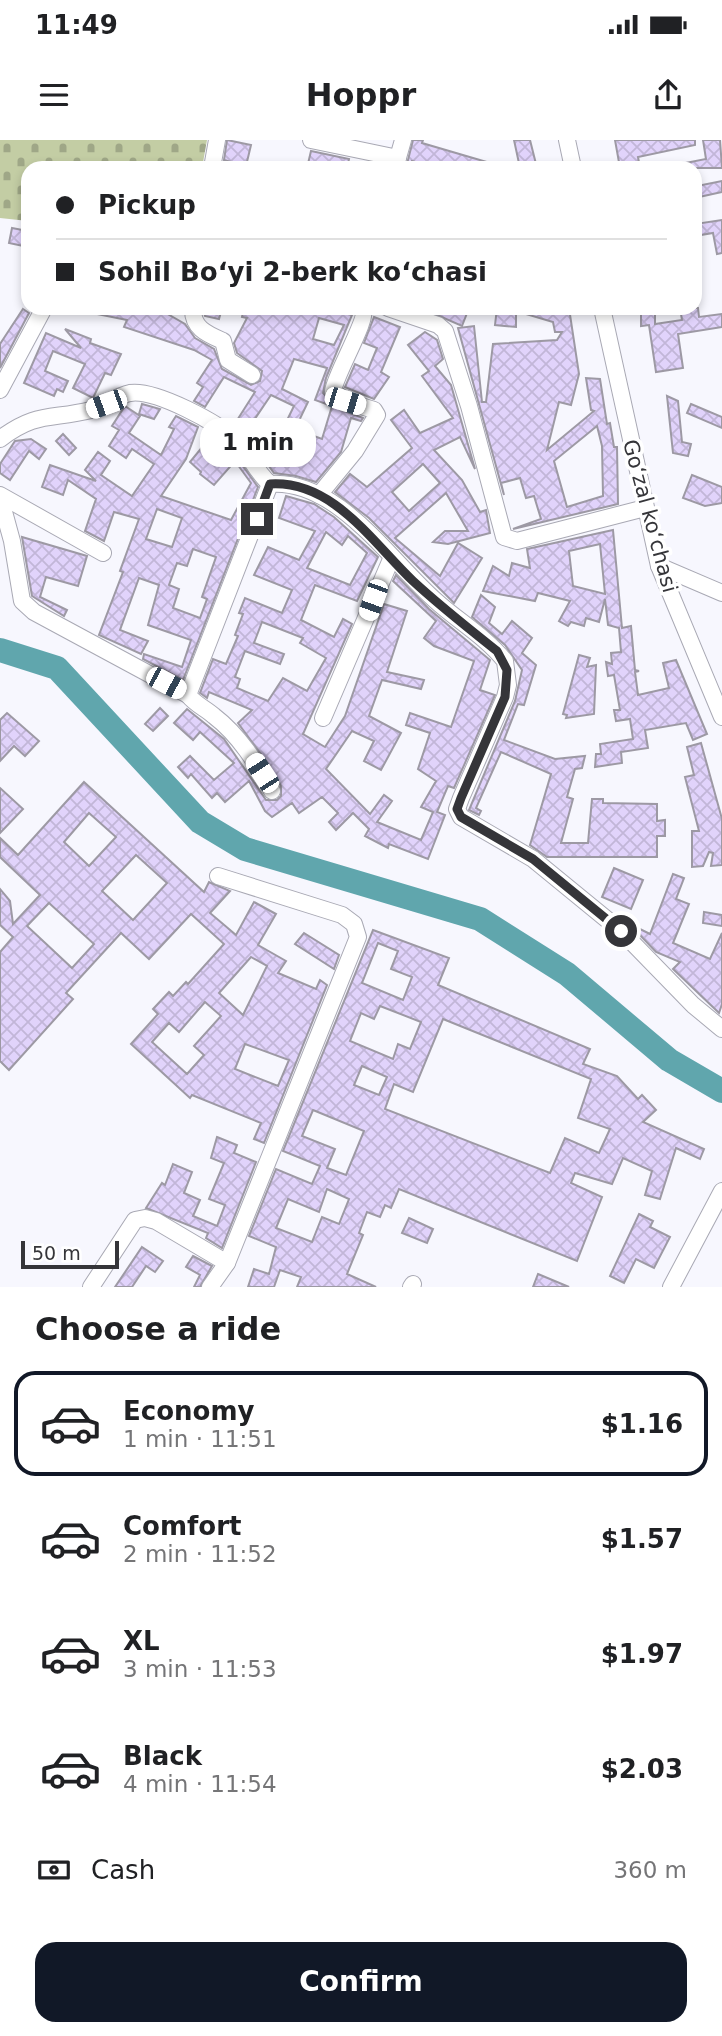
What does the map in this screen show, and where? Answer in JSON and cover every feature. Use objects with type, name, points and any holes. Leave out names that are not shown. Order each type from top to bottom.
[{"type":"street","points":[[213,161],[217,140]]},
{"type":"street","points":[[311,140],[389,161]]},
{"type":"street","points":[[397,161],[403,140]]},
{"type":"street","points":[[567,140],[572,161]]},
{"type":"street","points":[[0,390],[40,315]]},
{"type":"street","points":[[192,315],[203,332],[223,341],[228,360],[252,375]]},
{"type":"street","points":[[319,495],[355,451],[377,415],[374,410],[345,401],[333,391],[341,364],[364,315]]},
{"type":"street","points":[[409,315],[438,325],[445,331],[469,405],[504,537],[517,541],[645,508]]},
{"type":"street","name":"Goʻzal koʻchasi","points":[[604,315],[659,566],[722,717]]},
{"type":"street","points":[[0,439],[32,419],[90,410],[133,392],[148,394],[201,417],[223,430],[237,442],[270,484]]},
{"type":"street","points":[[270,484],[285,483],[319,495],[347,513],[437,603],[497,651],[507,670],[505,697],[461,798],[457,809],[461,817],[541,866],[621,931],[693,1004],[722,1029]]},
{"type":"street","points":[[188,695],[270,484]]},
{"type":"street","points":[[0,496],[22,601],[34,612],[188,695],[196,704],[215,716],[248,752],[271,791]]},
{"type":"street","points":[[0,496],[103,553]]},
{"type":"street","points":[[323,718],[392,557]]},
{"type":"street","points":[[659,566],[722,593]]},
{"type":"street","points":[[210,1287],[227,1263],[358,937],[354,924],[342,915],[218,876]]},
{"type":"street","points":[[671,1287],[722,1191]]},
{"type":"street","points":[[91,1287],[135,1220],[145,1218],[156,1220],[227,1263]]},
{"type":"green space","points":[[0,140],[207,140],[203,161],[21,161],[21,220],[0,218]]},
{"type":"building","points":[[227,140],[251,145],[247,161],[224,160]]},
{"type":"building","points":[[413,140],[423,140],[422,143],[483,161],[412,161],[408,161]]},
{"type":"building","points":[[514,140],[530,140],[535,161],[518,161]]},
{"type":"building","points":[[615,140],[695,140],[695,145],[638,157],[639,161],[619,161]]},
{"type":"building","points":[[703,140],[720,140],[722,168],[702,168],[702,161],[696,161],[706,159]]},
{"type":"building","points":[[311,151],[349,159],[349,161],[309,161]]},
{"type":"building","points":[[722,181],[722,192],[702,196],[702,185]]},
{"type":"building","points":[[722,220],[722,253],[717,254],[713,233],[702,235],[702,223]]},
{"type":"building","points":[[12,228],[21,230],[21,246],[9,243]]},
{"type":"building","points":[[21,312],[21,315],[28,315],[0,368],[0,344]]},
{"type":"building","points":[[722,314],[722,327],[678,334],[683,368],[656,372],[649,325],[641,326],[641,315],[655,315],[655,324],[682,320],[681,315],[699,317]]},
{"type":"building","points":[[102,315],[169,315],[185,324],[195,338],[214,349],[222,369],[251,385],[260,381],[262,371],[237,353],[234,343],[247,318],[242,315],[352,315],[326,378],[323,393],[339,409],[363,418],[361,421],[351,418],[341,452],[316,482],[274,473],[249,439],[234,425],[255,392],[224,377],[205,407],[194,401],[203,387],[197,383],[212,360],[194,350],[124,327],[127,320]],"holes":[[[319,318],[344,325],[334,345],[313,339]],[[294,359],[327,368],[315,400],[332,406],[322,439],[295,429],[308,402],[282,389]],[[271,395],[294,406],[273,449],[250,426]]]},
{"type":"building","points":[[205,315],[220,315],[219,319]]},
{"type":"building","points":[[437,315],[466,315],[462,326]]},
{"type":"building","points":[[496,315],[516,315],[516,327],[495,325]]},
{"type":"building","points":[[529,315],[570,315],[579,374],[571,405],[559,402],[547,450],[594,411],[591,410],[586,378],[600,379],[607,424],[610,423],[614,447],[617,447],[618,504],[513,529],[541,519],[534,496],[526,498],[520,478],[501,483],[504,495],[458,328],[474,326],[482,402],[486,402],[493,344],[557,340],[562,332],[555,332],[553,322]],"holes":[[[597,426],[602,446],[603,496],[567,507],[554,461]]]},
{"type":"building","points":[[374,317],[400,327],[381,372],[389,377],[374,399],[345,387],[355,364],[368,370],[377,348],[364,343]]},
{"type":"building","points":[[65,329],[91,339],[90,343],[121,354],[111,375],[105,373],[93,398],[73,388],[85,364],[53,351],[45,371],[68,381],[63,392],[57,389],[54,396],[24,383],[46,333],[81,348]]},
{"type":"building","points":[[425,332],[437,340],[443,359],[435,366],[451,385],[475,469],[460,437],[434,450],[462,480],[480,512],[486,510],[490,533],[448,544],[433,542],[445,531],[468,531],[446,493],[395,538],[440,576],[458,543],[482,558],[454,603],[369,518],[335,492],[350,474],[367,487],[412,448],[391,420],[404,410],[420,433],[453,418],[422,376],[429,371],[408,345]],"holes":[[[423,464],[440,483],[409,511],[392,492]]]},
{"type":"building","points":[[667,396],[678,401],[682,442],[691,444],[688,456],[673,453]]},
{"type":"building","points":[[142,404],[160,409],[154,419],[139,414]]},
{"type":"building","points":[[691,404],[722,417],[722,428],[687,413]]},
{"type":"building","points":[[125,406],[140,416],[129,433],[161,455],[174,429],[169,427],[176,416],[198,427],[186,459],[161,496],[231,520],[251,483],[235,461],[214,485],[190,462],[212,435],[230,448],[258,487],[183,680],[143,659],[144,654],[182,667],[191,640],[148,625],[159,585],[139,578],[120,630],[148,641],[141,654],[99,635],[123,572],[120,571],[139,519],[114,512],[104,541],[85,531],[96,499],[68,480],[63,495],[42,487],[50,465],[96,481],[85,470],[98,452],[110,461],[101,475],[132,496],[154,464],[132,449],[126,458],[109,446],[119,430],[112,426]],"holes":[[[157,509],[182,518],[172,547],[146,539]],[[193,549],[216,557],[202,597],[207,599],[200,618],[173,608],[179,589],[169,585],[177,563],[187,566]]]},
{"type":"building","points":[[63,434],[76,448],[69,455],[56,441]]},
{"type":"building","points":[[31,439],[46,449],[39,459],[29,451],[10,480],[0,473],[0,464],[15,441]]},
{"type":"building","points":[[692,475],[722,487],[722,503],[705,506],[683,498]]},
{"type":"building","points":[[286,496],[314,504],[334,517],[378,557],[357,601],[315,585],[301,620],[334,637],[343,619],[352,624],[303,734],[325,747],[345,716],[384,604],[407,611],[387,672],[424,680],[421,689],[382,680],[369,716],[401,733],[381,770],[364,761],[374,741],[352,731],[326,769],[370,814],[384,795],[392,801],[377,822],[421,840],[433,812],[421,807],[436,781],[418,769],[430,733],[406,725],[410,713],[451,727],[474,661],[434,646],[424,638],[436,621],[393,581],[396,575],[429,609],[490,660],[480,690],[495,695],[454,788],[448,786],[437,812],[445,815],[428,859],[389,844],[388,848],[365,836],[369,829],[353,813],[336,830],[329,822],[338,813],[322,797],[299,813],[292,803],[272,817],[265,811],[249,781],[225,802],[217,793],[212,798],[191,774],[188,778],[178,767],[190,756],[214,780],[234,763],[200,732],[193,740],[174,723],[187,709],[224,739],[266,800],[277,800],[281,796],[281,786],[269,765],[238,723],[252,710],[209,692],[207,698],[200,693],[213,659],[226,664],[238,636],[235,635],[243,614],[239,613],[245,598],[282,613],[292,590],[254,575],[268,547],[299,560],[315,531],[279,518]],"holes":[[[326,532],[342,545],[348,536],[367,553],[350,585],[307,568]],[[262,622],[303,638],[300,643],[326,658],[307,691],[283,678],[268,701],[237,688],[240,679],[235,677],[245,651],[280,664],[284,654],[254,643]]]},
{"type":"building","points":[[613,530],[622,628],[631,626],[635,670],[639,671],[635,672],[638,695],[669,688],[663,663],[676,660],[707,734],[693,740],[686,723],[645,730],[648,748],[621,752],[622,763],[595,767],[596,754],[601,754],[600,744],[633,739],[630,719],[616,721],[614,710],[620,710],[614,675],[608,676],[606,662],[612,664],[611,653],[621,652],[619,628],[608,625],[605,599],[599,622],[586,618],[584,626],[571,622],[568,626],[559,621],[570,601],[538,593],[535,601],[483,591],[493,566],[509,576],[512,563],[530,568],[527,549]],"holes":[[[600,544],[605,594],[573,586],[569,551]]]},
{"type":"building","points":[[22,537],[87,556],[78,586],[46,577],[40,597],[67,610],[64,616],[32,596]]},
{"type":"building","points":[[481,595],[495,607],[489,623],[502,634],[512,621],[532,638],[522,653],[536,665],[524,705],[518,704],[504,740],[555,759],[585,756],[582,768],[575,769],[567,797],[573,799],[561,843],[588,843],[592,799],[603,799],[603,803],[657,804],[657,821],[665,820],[665,836],[657,836],[657,857],[547,857],[530,845],[551,774],[501,752],[476,808],[481,811],[479,815],[469,810],[515,701],[522,670],[505,645],[472,617]]},
{"type":"building","points":[[579,655],[590,658],[587,667],[596,665],[594,714],[566,718],[567,715],[563,714]]},
{"type":"building","points":[[160,708],[168,716],[153,731],[145,724]]},
{"type":"building","points":[[7,713],[39,741],[25,756],[14,746],[0,761],[0,720]]},
{"type":"building","points":[[701,743],[722,819],[722,865],[711,866],[713,853],[709,852],[703,866],[692,867],[692,831],[699,831],[685,777],[694,775],[687,747]]},
{"type":"building","points":[[84,782],[204,892],[209,882],[230,891],[210,913],[236,935],[254,902],[276,914],[258,945],[286,961],[278,973],[316,989],[320,980],[327,985],[264,1143],[254,1139],[261,1123],[192,1095],[190,1098],[131,1044],[158,1014],[153,1009],[169,992],[173,996],[186,982],[188,984],[224,944],[191,914],[149,959],[121,933],[66,993],[73,999],[9,1070],[0,1061],[0,952],[13,937],[0,925],[0,889],[10,901],[13,924],[40,895],[0,857],[0,838],[18,855]],"holes":[[[89,813],[116,837],[89,866],[64,842]],[[136,855],[167,883],[133,920],[102,891]],[[49,903],[94,944],[72,968],[27,926]],[[251,957],[267,966],[243,1015],[219,993]],[[205,1002],[221,1016],[194,1046],[204,1055],[187,1074],[152,1042],[169,1023],[179,1032]],[[245,1044],[289,1060],[278,1086],[235,1069]]]},
{"type":"building","points":[[0,788],[23,809],[0,833]]},
{"type":"building","points":[[614,868],[643,880],[631,909],[602,897]]},
{"type":"building","points":[[673,874],[684,878],[676,899],[689,904],[673,943],[710,959],[722,933],[722,1004],[719,1013],[673,969],[680,962],[656,952],[637,932],[640,929],[650,934]]},
{"type":"building","points":[[704,912],[722,915],[722,926],[703,923]]},
{"type":"building","points":[[373,930],[449,958],[438,985],[590,1049],[583,1064],[617,1076],[638,1099],[642,1095],[656,1110],[643,1122],[704,1149],[700,1159],[676,1148],[660,1199],[645,1195],[652,1171],[623,1158],[612,1184],[575,1173],[571,1183],[602,1197],[577,1261],[399,1189],[391,1208],[385,1205],[380,1217],[367,1212],[359,1233],[363,1235],[347,1274],[376,1287],[297,1287],[301,1277],[280,1270],[274,1287],[248,1287],[254,1269],[269,1274],[276,1247],[249,1236],[276,1169],[312,1184],[320,1166],[283,1151]],"holes":[[[378,943],[398,951],[391,969],[412,977],[403,1000],[362,983]],[[380,1006],[421,1022],[410,1049],[398,1044],[393,1059],[350,1041],[361,1013],[374,1019]],[[443,1019],[591,1079],[578,1118],[610,1129],[599,1153],[565,1138],[550,1173],[385,1109],[394,1084],[413,1092]],[[362,1066],[387,1077],[379,1095],[354,1085]],[[313,1110],[364,1131],[346,1175],[327,1168],[335,1149],[302,1136]],[[327,1189],[349,1199],[339,1224],[322,1217],[312,1242],[276,1228],[288,1199],[319,1212]]]},
{"type":"building","points":[[304,933],[339,955],[334,969],[295,944]]},
{"type":"building","points":[[217,1137],[237,1145],[234,1153],[256,1162],[222,1248],[206,1238],[208,1233],[146,1208],[162,1183],[165,1185],[173,1164],[192,1172],[184,1193],[200,1200],[193,1216],[217,1226],[225,1205],[209,1199],[224,1163],[211,1158]]},
{"type":"building","points":[[639,1214],[653,1221],[650,1227],[670,1237],[654,1268],[636,1259],[624,1283],[610,1276]]},
{"type":"building","points":[[409,1218],[433,1229],[427,1243],[402,1233]]},
{"type":"building","points":[[142,1247],[163,1261],[155,1272],[146,1266],[132,1287],[115,1287]]},
{"type":"building","points":[[193,1256],[212,1266],[200,1287],[194,1287],[200,1275],[186,1267]]},
{"type":"building","points":[[538,1274],[569,1287],[533,1287]]},
{"type":"waterway","points":[[0,650],[57,668],[200,822],[245,849],[480,919],[567,974],[669,1060],[722,1091]]},
{"type":"route","points":[[257,519],[270,484],[285,483],[319,495],[347,513],[437,603],[497,651],[505,661],[507,670],[508,685],[505,697],[457,809],[461,817],[533,859],[621,931]]}]
